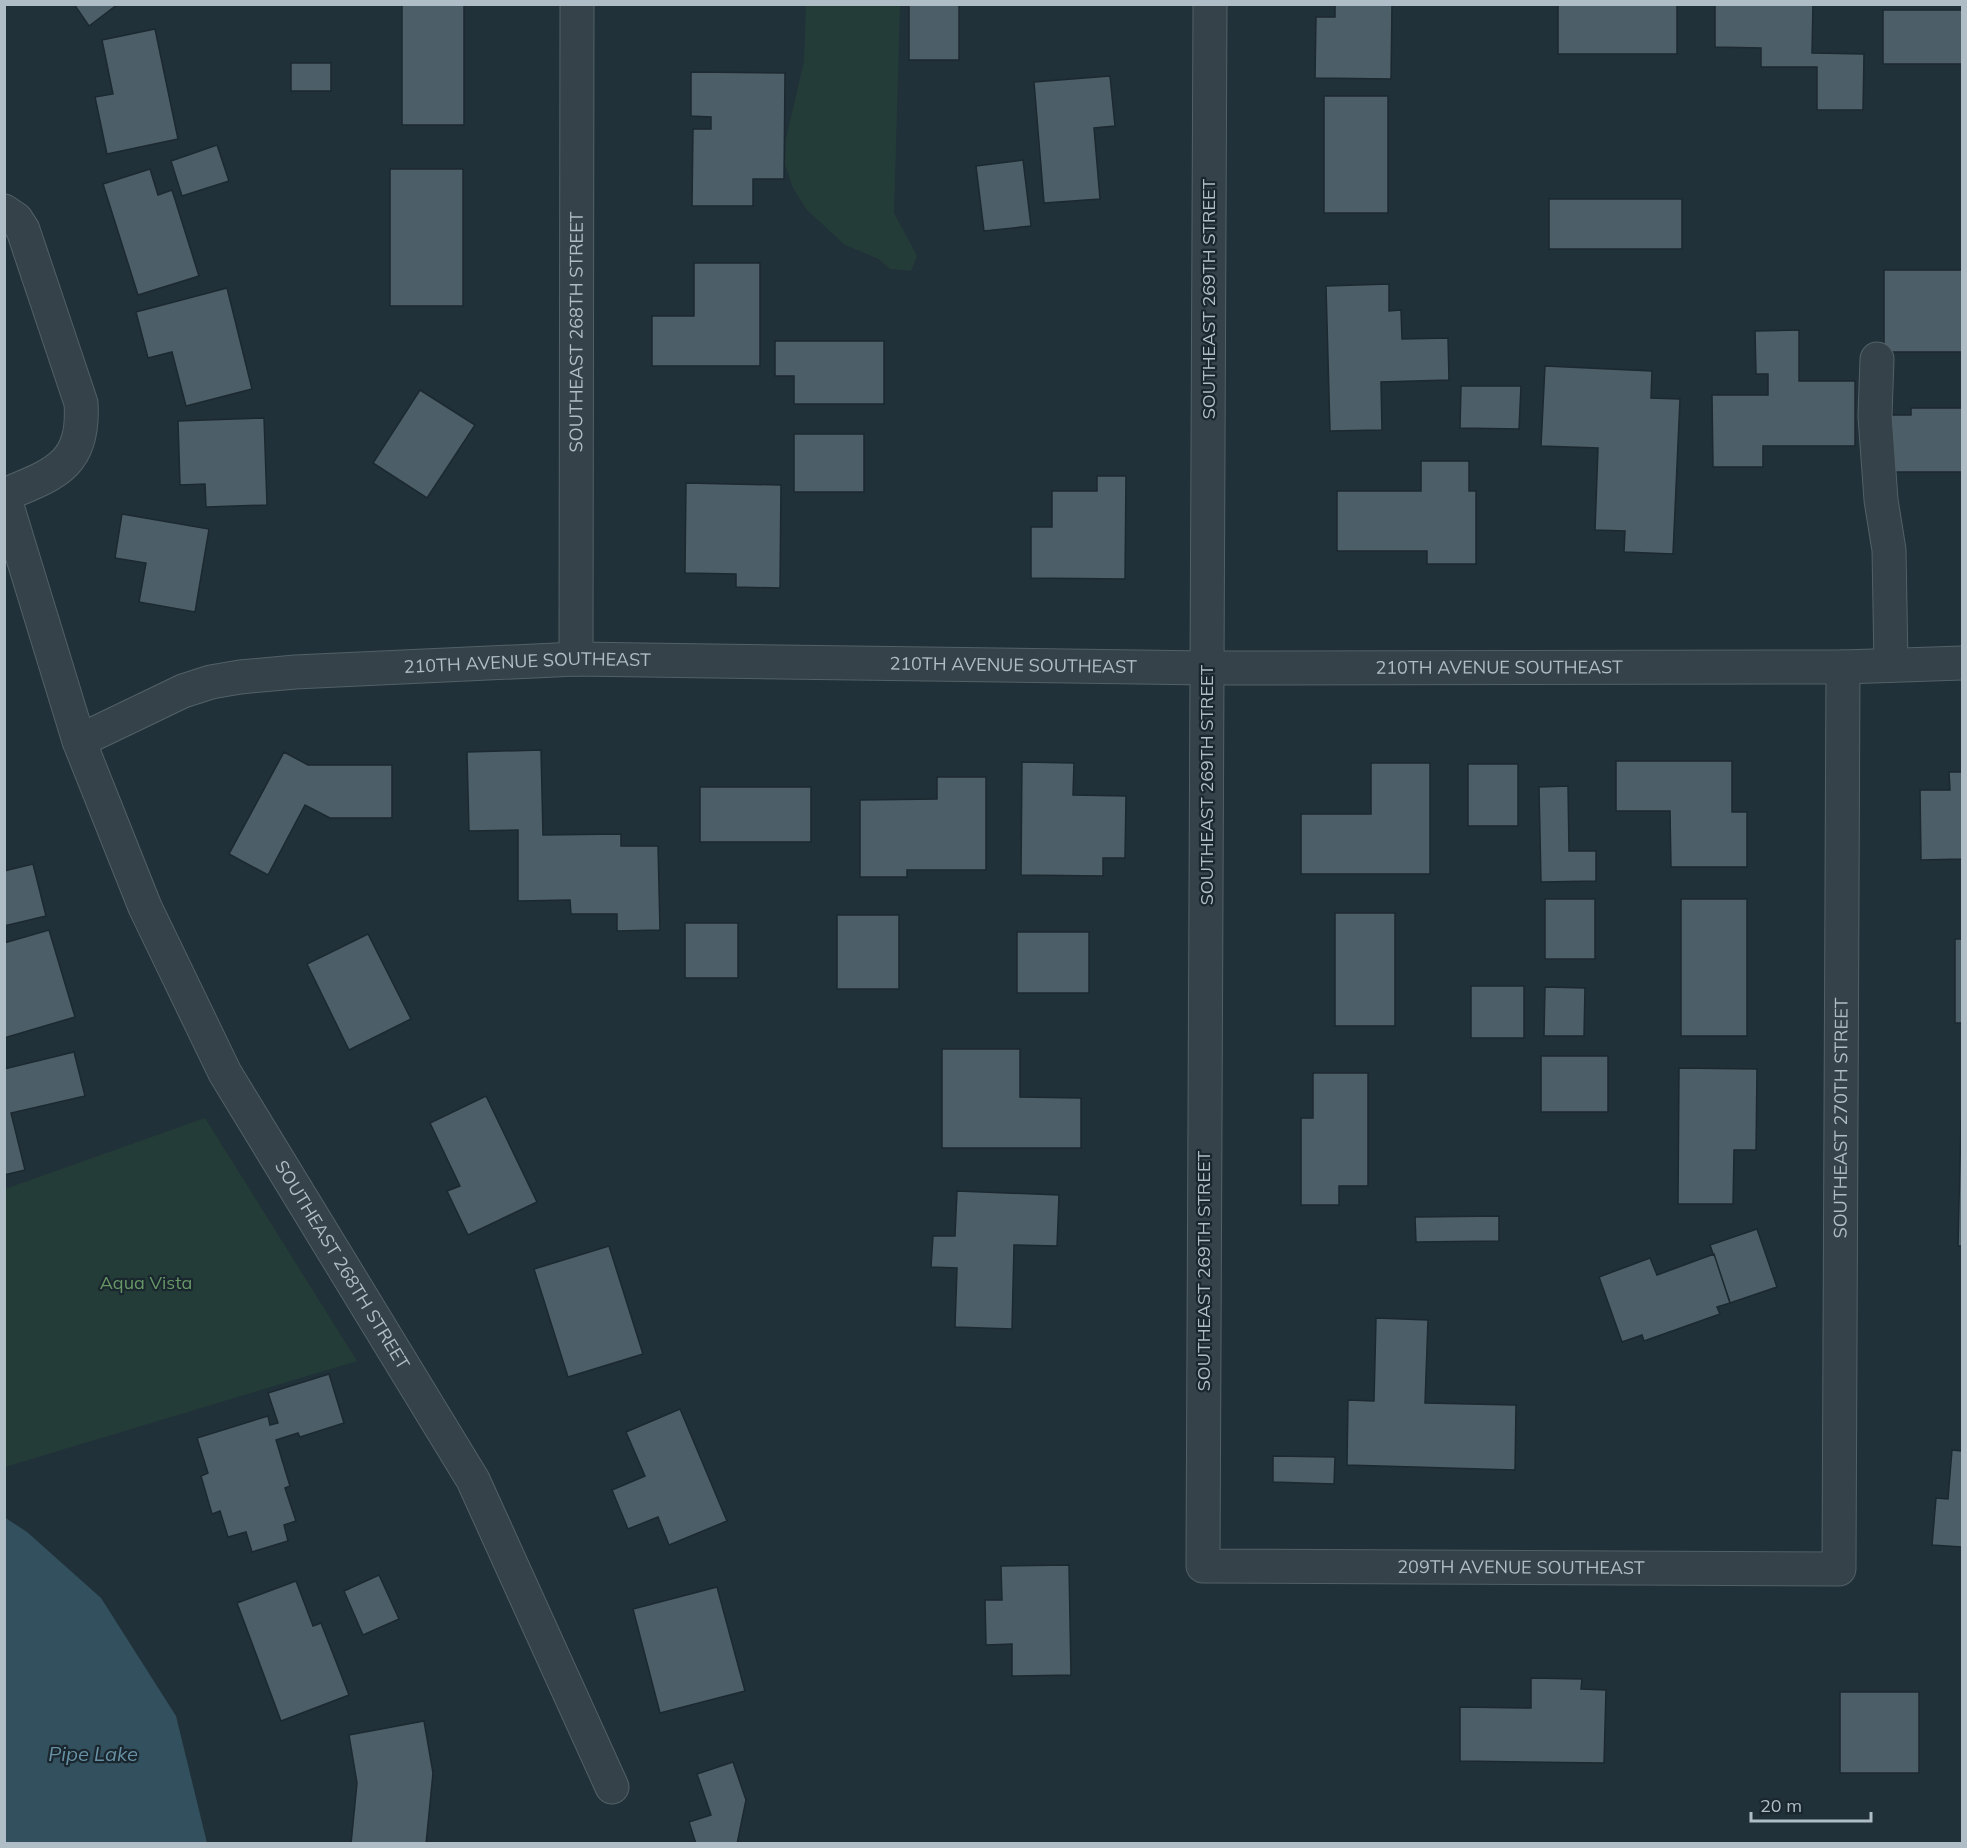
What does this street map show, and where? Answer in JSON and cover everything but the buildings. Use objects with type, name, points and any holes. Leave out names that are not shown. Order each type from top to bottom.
[{"type":"street","name":"SOUTHEAST 268TH STREET","points":[[576,658],[577,4]]},
{"type":"street","name":"SOUTHEAST 269TH STREET","points":[[1203,1566],[1210,4]]},
{"type":"street","points":[[4,211],[16,219],[23,230],[81,403],[82,423],[79,438],[69,460],[43,479],[4,496]]},
{"type":"street","points":[[1877,359],[1875,416],[1881,500],[1889,550],[1891,665]]},
{"type":"street","name":"SOUTHEAST 268TH STREET","points":[[4,496],[79,741],[145,907],[225,1073],[473,1480],[612,1787]]},
{"type":"street","name":"210TH AVENUE SOUTHEAST","points":[[79,741],[183,691],[211,682],[240,677],[295,672],[576,658],[1207,668],[1843,667],[1962,663]]},
{"type":"street","name":"SOUTHEAST 270TH STREET","points":[[1839,1569],[1843,667]]},
{"type":"street","name":"209TH AVENUE SOUTHEAST","points":[[1203,1566],[1839,1569]]},
{"type":"green space","points":[[806,5],[900,5],[894,213],[917,256],[911,271],[890,269],[879,259],[845,245],[807,210],[793,188],[785,164],[786,139],[804,61]]},
{"type":"green space","name":"Aqua Vista","points":[[205,1118],[357,1361],[5,1467],[5,1189]]},
{"type":"water","name":"Pipe Lake","points":[[4,1517],[27,1532],[101,1598],[176,1716],[207,1843],[5,1843]]}]
